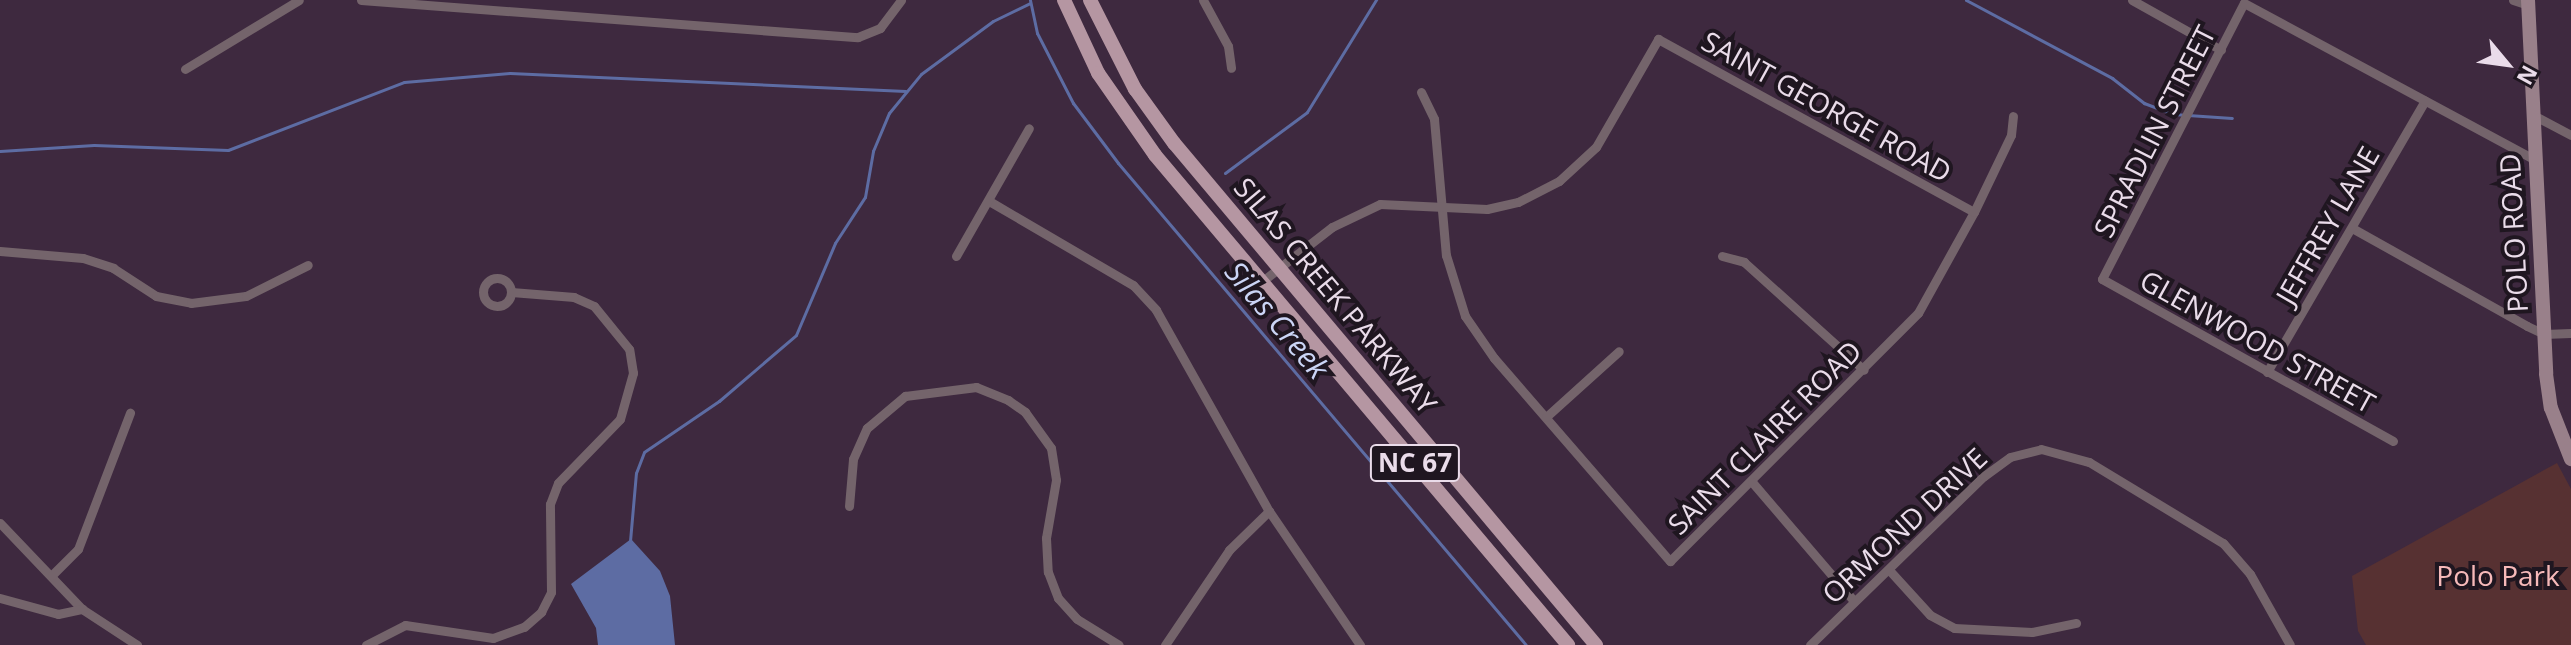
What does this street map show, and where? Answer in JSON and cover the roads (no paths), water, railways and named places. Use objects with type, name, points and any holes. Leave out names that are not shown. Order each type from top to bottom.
[{"type":"main road","name":"SILAS CREEK PARKWAY","points":[[1064,0],[1098,73],[1125,115],[1188,195],[1265,279],[1568,645]]},
{"type":"main road","name":"SILAS CREEK PARKWAY","points":[[1090,0],[1135,89],[1596,645]]},
{"type":"main road","name":"POLO ROAD","points":[[2528,2],[2544,334],[2551,408],[2571,459]]},
{"type":"street","points":[[185,69],[299,0]]},
{"type":"street","points":[[361,0],[858,37],[880,28],[901,0]]},
{"type":"street","points":[[1203,0],[1228,46],[1231,68]]},
{"type":"street","points":[[2132,0],[2221,50]]},
{"type":"street","points":[[2513,0],[2528,2]]},
{"type":"street","name":"SPRADLIN STREET","points":[[2102,279],[2244,3],[2425,101]]},
{"type":"street","name":"SAINT GEORGE ROAD","points":[[1441,205],[1501,207],[1535,195],[1574,171],[1596,147],[1658,39],[1974,212]]},
{"type":"street","name":"SAINT CLAIRE ROAD","points":[[1421,92],[1434,119],[1449,273],[1465,316],[1546,417],[1670,561],[1864,370],[1938,284],[2011,135],[2013,116]]},
{"type":"street","points":[[2425,101],[2535,160]]},
{"type":"street","name":"JEFFREY LANE","points":[[2267,372],[2425,101]]},
{"type":"street","points":[[2533,115],[2571,135]]},
{"type":"street","points":[[956,256],[1029,128]]},
{"type":"street","points":[[989,201],[1133,285],[1156,310],[1269,511],[1360,645]]},
{"type":"street","points":[[1265,279],[1355,213],[1380,204],[1441,205]]},
{"type":"street","points":[[2352,228],[2544,334],[2571,333]]},
{"type":"street","points":[[0,251],[83,258],[113,268],[156,296],[191,303],[246,296],[308,265]]},
{"type":"street","points":[[1722,256],[1744,262],[1864,370]]},
{"type":"street","name":"GLENWOOD STREET","points":[[2102,279],[2393,441]]},
{"type":"street","points":[[366,645],[405,625],[493,638],[524,627],[541,612],[551,592],[550,504],[558,483],[620,419],[633,373],[629,349],[594,306],[574,297],[511,292]]},
{"type":"street","points":[[1546,417],[1619,351]]},
{"type":"street","points":[[849,506],[853,459],[867,428],[905,396],[976,387],[1008,400],[1025,412],[1051,448],[1056,480],[1046,538],[1048,572],[1058,598],[1077,619],[1119,645]]},
{"type":"street","points":[[52,575],[78,549],[130,413]]},
{"type":"street","name":"ORMOND DRIVE","points":[[1810,645],[1998,464],[2023,451],[2054,450],[2130,484],[2223,543],[2250,574],[2290,645]]},
{"type":"street","points":[[1752,482],[1854,601]]},
{"type":"street","points":[[1165,645],[1229,550],[1269,511]]},
{"type":"street","points":[[0,523],[82,609],[137,645]]},
{"type":"street","points":[[1890,571],[1930,615],[1954,628],[1995,634],[2076,623]]},
{"type":"street","points":[[0,598],[58,614],[82,609]]},
{"type":"water","points":[[631,539],[660,571],[670,596],[675,645],[598,645],[596,628],[571,584]]},
{"type":"waterway","name":"Silas Creek","points":[[1030,0],[1037,33],[1073,103],[1118,163],[1526,645]]},
{"type":"waterway","points":[[1225,173],[1307,112],[1376,0]]},
{"type":"waterway","points":[[1966,0],[2112,78],[2144,103],[2173,114],[2232,118]]},
{"type":"waterway","points":[[630,541],[636,473],[644,452],[719,401],[796,335],[835,243],[865,197],[873,151],[889,113],[921,74],[993,21],[1030,3]]},
{"type":"waterway","points":[[0,151],[94,145],[228,150],[404,82],[510,73],[906,91]]},
{"type":"park label","name":"Polo Park","points":[[2498,575]]}]
